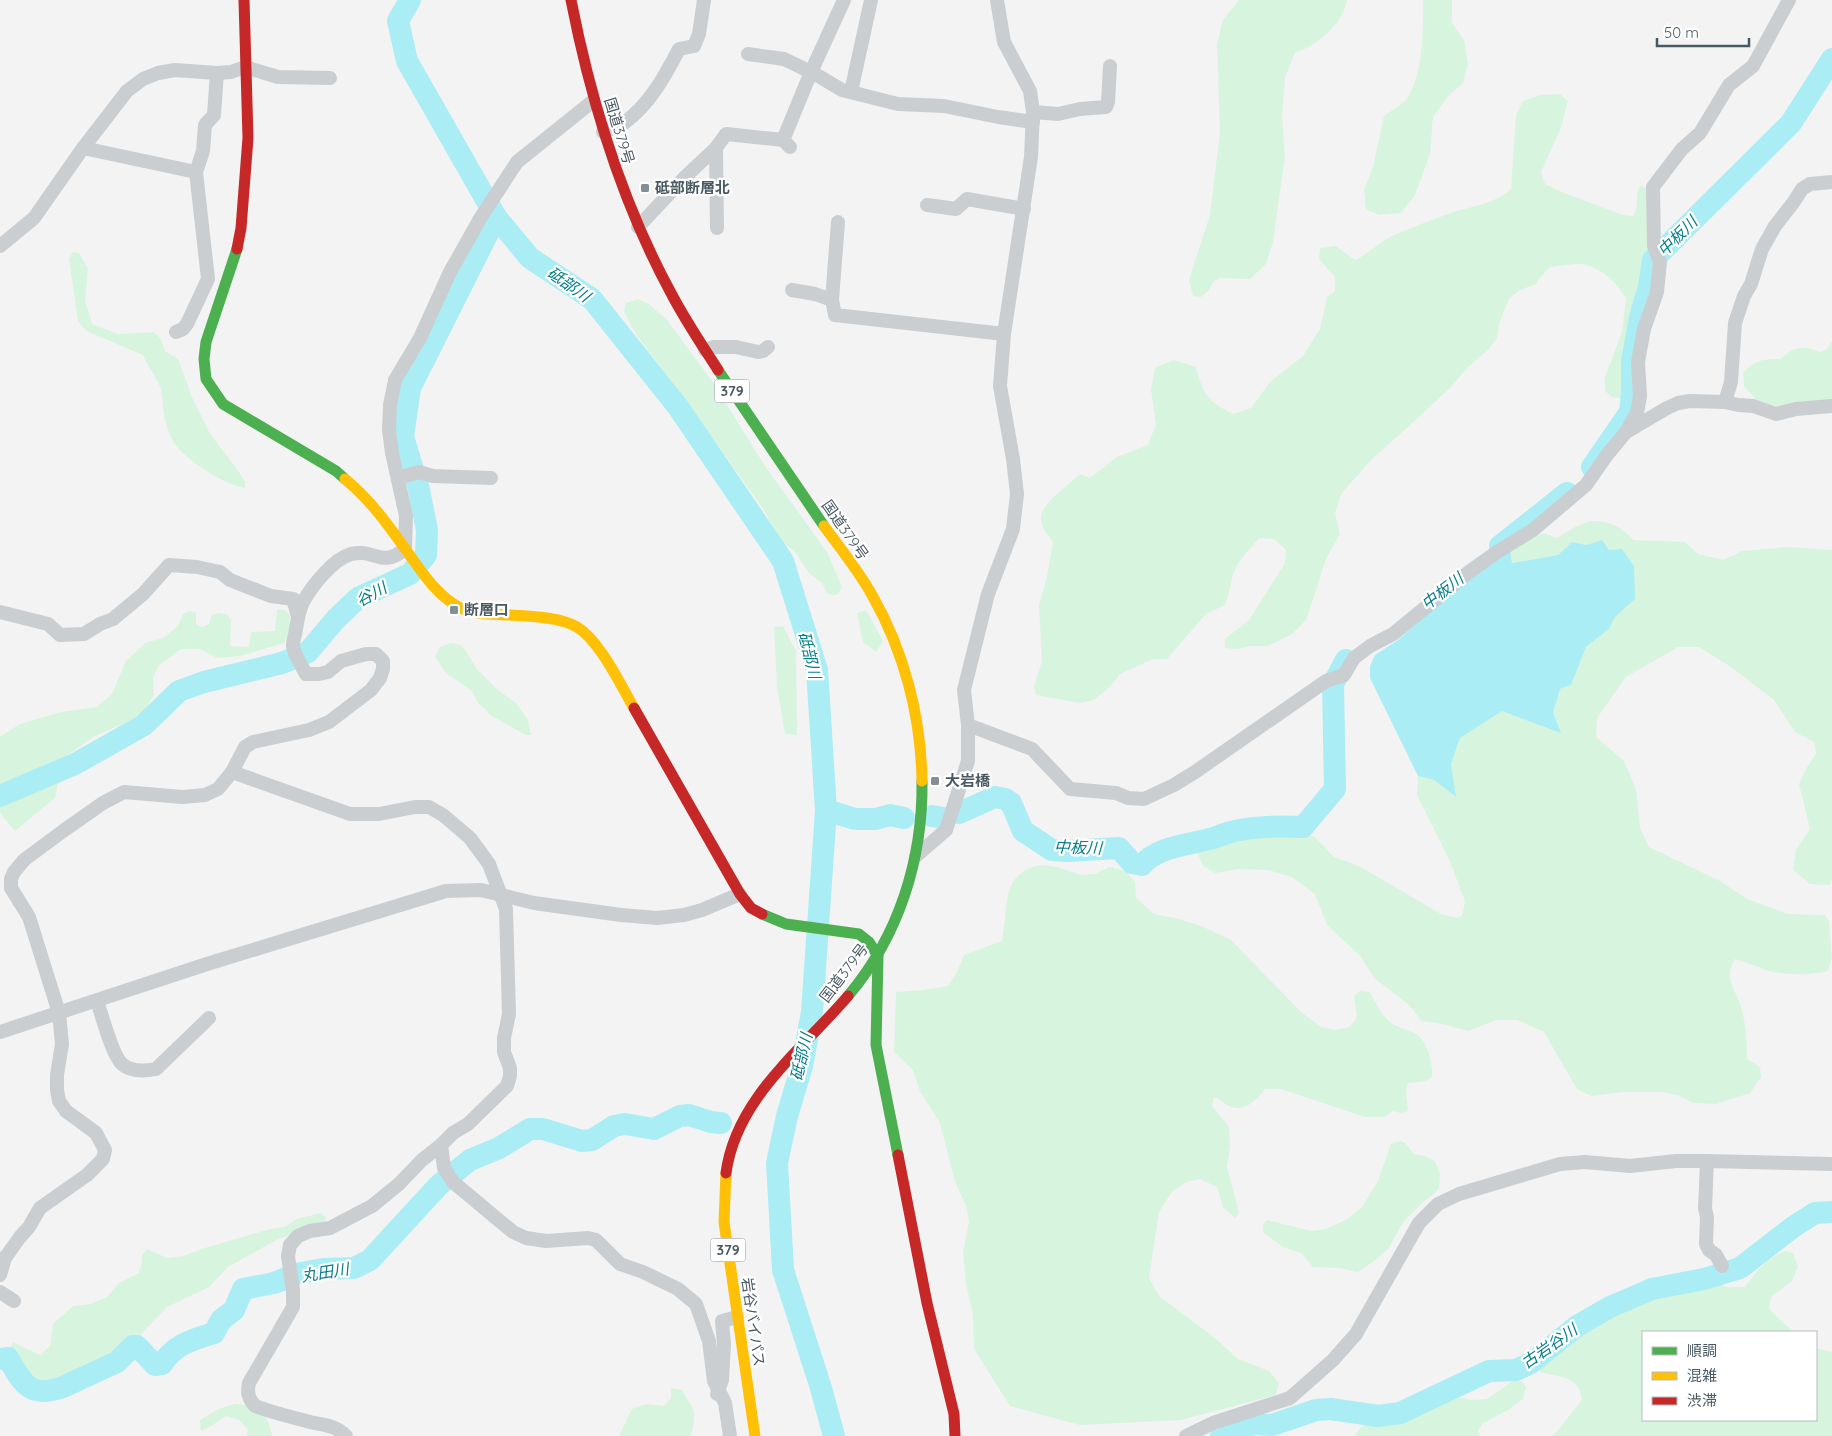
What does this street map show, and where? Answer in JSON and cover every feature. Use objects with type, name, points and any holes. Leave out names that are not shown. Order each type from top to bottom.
[{"type":"main road","points":[[244,0],[243,40],[248,116],[248,167],[239,240],[232,269],[213,317],[205,346],[204,362],[206,376],[212,390],[223,404],[336,472],[359,490],[427,579],[447,599],[468,611],[482,614],[548,618],[564,622],[576,627],[590,638],[609,665],[740,894],[751,908],[786,924],[859,934],[869,942],[878,956],[876,1045],[927,1303],[958,1435]]},
{"type":"main road","name":"国道379号","points":[[571,0],[593,101],[618,178],[638,227],[675,301],[705,350],[769,447],[871,593],[898,652],[909,685],[920,737],[922,796],[916,856],[900,908],[878,956],[855,988],[774,1076]]},
{"type":"main road","name":"岩谷バイパス","points":[[755,1436],[724,1222],[725,1188],[730,1153],[744,1119],[763,1089],[774,1076]]},
{"type":"street","points":[[603,132],[623,123],[652,96],[679,49],[694,46],[699,34],[704,0]]},
{"type":"street","points":[[638,227],[685,176],[716,148],[726,134],[787,143],[811,72],[844,0]]},
{"type":"street","points":[[851,92],[872,0]]},
{"type":"street","points":[[916,856],[946,830],[968,761],[968,725],[964,690],[988,594],[1013,529],[1017,494],[1014,459],[1000,386],[1004,334],[1031,158],[1033,117],[1030,91],[1004,42],[997,0]]},
{"type":"street","points":[[968,725],[1032,749],[1070,789],[1116,793],[1128,798],[1144,799],[1195,772],[1326,681],[1344,675],[1354,658],[1370,646],[1393,634],[1469,572],[1533,530],[1586,485],[1638,413],[1640,396],[1638,362],[1644,329],[1656,292],[1660,262],[1654,246],[1653,187],[1682,149],[1700,134],[1729,85],[1753,66],[1790,0]]},
{"type":"street","points":[[748,54],[784,59],[842,90],[898,104],[944,106],[998,117],[1033,117],[1080,109],[1106,107],[1108,102],[1110,66]]},
{"type":"street","points":[[0,246],[34,218],[83,148],[127,91],[143,79],[158,73],[175,70],[217,73],[231,72],[245,67],[278,77],[330,78]]},
{"type":"street","points":[[176,332],[183,329],[187,324],[208,279],[196,172],[203,151],[206,125],[214,115],[217,73]]},
{"type":"street","points":[[0,1275],[2,1259],[29,1227],[40,1208],[87,1175],[103,1159],[105,1150],[96,1133],[66,1111],[59,1101],[57,1075],[62,1044],[59,1013],[28,917],[11,888],[10,879],[24,860],[103,803],[124,792],[182,796],[205,795],[218,789],[232,772],[245,747],[253,742],[309,730],[329,722],[371,690],[380,678],[383,661],[376,654],[366,654],[341,661],[328,672],[306,674],[293,647],[298,617],[303,602],[320,578],[338,561],[351,554],[368,554],[381,559],[395,558],[408,553],[401,478],[392,453],[389,430],[390,405],[396,380],[420,338],[450,272],[482,215],[516,162],[593,101]]},
{"type":"street","points":[[83,148],[196,172]]},
{"type":"street","points":[[716,148],[717,228]]},
{"type":"street","points":[[1725,402],[1731,382],[1734,323],[1744,296],[1751,284],[1762,249],[1775,226],[1802,189],[1810,184],[1832,182]]},
{"type":"street","points":[[927,205],[956,209],[967,199],[1024,209]]},
{"type":"street","points":[[838,222],[832,300],[835,315],[1004,334]]},
{"type":"street","points":[[792,290],[815,294],[832,300]]},
{"type":"street","points":[[705,350],[714,347],[736,347],[758,352],[768,347]]},
{"type":"street","points":[[1626,432],[1667,408],[1678,403],[1690,401],[1725,402],[1753,406],[1776,414],[1796,409],[1832,406]]},
{"type":"street","points":[[401,478],[419,472],[433,476],[492,478]]},
{"type":"street","points":[[0,612],[48,624],[60,636],[84,634],[100,624],[113,620],[143,594],[169,565],[197,567],[220,572],[230,580],[272,596],[294,598],[298,617]]},
{"type":"street","points":[[232,772],[350,814],[379,814],[415,807],[429,807],[443,815],[470,838],[489,864],[506,909],[509,1014],[504,1038],[504,1052],[510,1068],[507,1086],[468,1124],[453,1133],[441,1146],[422,1160],[399,1184],[372,1206],[330,1228],[310,1231],[298,1236],[290,1245],[288,1256],[292,1275],[293,1307],[249,1383],[247,1392],[255,1406],[323,1423],[343,1432],[346,1436]]},
{"type":"street","points":[[0,1032],[207,964],[446,891],[481,890],[534,904],[657,918],[684,915],[702,910],[740,894]]},
{"type":"street","points":[[97,1001],[116,1057],[123,1065],[147,1071],[156,1069],[209,1018]]},
{"type":"street","points":[[441,1146],[444,1168],[453,1182],[513,1232],[526,1238],[546,1241],[588,1238],[596,1240],[620,1264],[643,1272],[678,1289],[696,1304],[709,1341],[714,1381],[725,1403],[730,1436]]},
{"type":"street","points":[[1186,1436],[1213,1423],[1290,1398],[1333,1360],[1356,1334],[1419,1223],[1438,1204],[1460,1194],[1560,1164],[1585,1162],[1630,1166],[1707,1161],[1832,1164]]},
{"type":"street","points":[[1707,1161],[1706,1244],[1709,1250],[1716,1255],[1722,1266]]},
{"type":"street","points":[[0,1292],[14,1301]]},
{"type":"street","points":[[717,1411],[716,1398],[722,1380],[722,1321],[737,1318]]},
{"type":"green space","points":[[1239,0],[1347,0],[1340,18],[1328,33],[1312,45],[1295,53],[1285,77],[1282,117],[1285,156],[1273,242],[1266,264],[1250,279],[1221,278],[1214,281],[1209,290],[1201,297],[1193,296],[1189,280],[1210,215],[1220,132],[1217,44],[1223,20]]},
{"type":"green space","points":[[1423,0],[1452,0],[1452,23],[1464,40],[1468,63],[1463,83],[1449,95],[1433,117],[1430,154],[1415,195],[1401,213],[1379,215],[1366,209],[1364,190],[1373,167],[1384,116],[1406,100],[1416,77],[1421,52]]},
{"type":"green space","points":[[1560,94],[1568,101],[1560,130],[1541,172],[1545,184],[1623,215],[1633,216],[1638,189],[1640,186],[1648,188],[1649,254],[1642,270],[1641,299],[1629,355],[1628,391],[1625,399],[1612,397],[1605,391],[1605,377],[1622,332],[1626,298],[1610,278],[1593,267],[1569,264],[1550,267],[1536,284],[1520,290],[1509,299],[1499,324],[1497,338],[1489,349],[1466,369],[1451,387],[1372,459],[1341,494],[1335,514],[1340,534],[1326,559],[1306,620],[1292,634],[1268,646],[1250,646],[1236,649],[1225,648],[1225,639],[1249,620],[1285,563],[1286,550],[1274,539],[1259,538],[1237,566],[1225,605],[1206,614],[1167,659],[1153,659],[1120,674],[1110,687],[1094,700],[1080,703],[1036,695],[1034,686],[1042,661],[1039,605],[1047,577],[1053,542],[1043,527],[1041,515],[1049,502],[1080,474],[1090,478],[1117,457],[1148,445],[1156,424],[1151,390],[1155,368],[1174,360],[1196,367],[1207,396],[1217,405],[1233,414],[1251,408],[1270,382],[1303,356],[1320,329],[1327,297],[1335,291],[1335,277],[1319,259],[1320,248],[1336,246],[1355,260],[1385,240],[1420,224],[1483,204],[1505,194],[1511,189],[1516,115],[1523,101],[1540,95]]},
{"type":"green space","points":[[73,252],[79,253],[88,269],[85,300],[92,324],[118,334],[154,332],[161,339],[165,351],[178,359],[192,397],[210,434],[237,469],[245,482],[245,488],[227,482],[207,471],[189,458],[175,444],[165,419],[160,386],[143,355],[86,331],[78,321],[69,259]]},
{"type":"green space","points":[[638,299],[649,304],[667,320],[712,381],[765,466],[827,552],[842,587],[838,594],[827,593],[822,583],[809,573],[794,551],[779,539],[764,510],[637,336],[624,312],[626,303]]},
{"type":"green space","points":[[1832,341],[1832,402],[1784,407],[1759,403],[1744,386],[1743,373],[1752,365],[1764,360],[1780,359],[1790,351],[1799,348],[1809,348],[1821,352],[1827,349]]},
{"type":"green space","points":[[1590,521],[1614,525],[1634,540],[1685,542],[1698,554],[1723,560],[1742,551],[1788,547],[1832,550],[1832,880],[1829,885],[1810,884],[1793,870],[1796,849],[1810,829],[1799,784],[1816,754],[1814,742],[1795,732],[1774,700],[1731,667],[1699,647],[1678,647],[1626,677],[1597,718],[1596,737],[1624,761],[1636,789],[1640,828],[1649,847],[1720,881],[1747,899],[1788,914],[1825,915],[1829,921],[1832,958],[1828,971],[1807,974],[1780,973],[1735,959],[1730,972],[1730,978],[1744,1019],[1747,1059],[1760,1067],[1761,1077],[1750,1093],[1716,1104],[1693,1103],[1678,1095],[1662,1092],[1623,1092],[1591,1096],[1577,1089],[1544,1032],[1517,1020],[1496,1020],[1468,1031],[1443,1024],[1422,1021],[1408,1004],[1374,978],[1361,957],[1327,925],[1315,894],[1292,877],[1268,870],[1239,869],[1215,873],[1203,866],[1197,852],[1201,846],[1257,832],[1289,829],[1315,837],[1334,857],[1359,866],[1441,914],[1457,918],[1462,916],[1465,901],[1449,859],[1417,795],[1418,776],[1434,780],[1455,797],[1451,764],[1460,738],[1502,711],[1553,713],[1560,689],[1571,685],[1586,647],[1609,629],[1615,617],[1635,599],[1602,540],[1586,545],[1572,542],[1558,555],[1512,563],[1510,550],[1524,540],[1544,533],[1557,538],[1575,527]]},
{"type":"green space","points":[[277,610],[285,610],[290,615],[289,633],[284,643],[241,656],[217,658],[200,649],[181,649],[159,665],[153,678],[154,695],[144,712],[125,723],[95,736],[69,754],[66,778],[58,784],[55,798],[15,831],[0,813],[0,737],[20,724],[61,712],[97,707],[112,694],[126,661],[145,643],[163,638],[178,626],[183,614],[190,611],[196,613],[196,624],[202,627],[209,624],[212,615],[219,613],[227,615],[231,620],[230,646],[249,647],[251,632],[275,631]]},
{"type":"green space","points":[[866,610],[883,641],[876,652],[863,642],[857,613]]},
{"type":"green space","points":[[783,626],[796,651],[797,735],[785,734],[777,686],[774,627]]},
{"type":"green space","points":[[451,643],[461,645],[477,669],[498,690],[516,703],[528,720],[531,735],[526,735],[492,716],[478,703],[472,691],[446,673],[435,657],[440,647]]},
{"type":"green space","points":[[1042,865],[1057,867],[1081,875],[1095,874],[1109,867],[1125,871],[1135,882],[1136,898],[1154,914],[1201,926],[1231,940],[1301,1012],[1321,1027],[1335,1030],[1349,1027],[1357,1018],[1354,996],[1360,991],[1370,992],[1386,1018],[1393,1024],[1419,1036],[1427,1050],[1431,1061],[1432,1077],[1426,1081],[1408,1083],[1406,1092],[1408,1111],[1401,1113],[1392,1111],[1385,1117],[1365,1117],[1281,1089],[1265,1089],[1255,1100],[1242,1108],[1230,1106],[1214,1097],[1212,1106],[1229,1127],[1230,1146],[1227,1167],[1239,1213],[1235,1218],[1223,1207],[1217,1187],[1200,1179],[1186,1182],[1171,1193],[1159,1212],[1149,1278],[1159,1296],[1215,1338],[1238,1359],[1269,1371],[1279,1383],[1276,1395],[1181,1420],[1080,1425],[1010,1406],[974,1349],[973,1314],[966,1284],[963,1252],[969,1222],[966,1205],[955,1182],[940,1123],[920,1091],[913,1070],[894,1052],[896,992],[948,986],[957,972],[964,955],[1002,941],[1006,904],[1012,883],[1028,869]]},
{"type":"green space","points":[[1401,1141],[1414,1154],[1425,1156],[1435,1161],[1440,1174],[1439,1188],[1404,1221],[1388,1249],[1358,1272],[1339,1268],[1313,1267],[1301,1253],[1283,1247],[1263,1232],[1263,1224],[1267,1220],[1311,1231],[1326,1229],[1347,1219],[1362,1207],[1378,1181],[1391,1144]]},
{"type":"green space","points":[[321,1213],[326,1217],[325,1222],[276,1240],[228,1267],[209,1287],[167,1307],[118,1358],[80,1375],[63,1386],[36,1385],[25,1380],[8,1352],[13,1342],[40,1355],[50,1346],[53,1324],[73,1306],[91,1304],[107,1297],[119,1283],[139,1273],[142,1255],[147,1249],[167,1258],[183,1256],[270,1229],[285,1227],[297,1219]]},
{"type":"green space","points":[[1786,1251],[1793,1253],[1798,1267],[1792,1281],[1771,1297],[1769,1309],[1792,1331],[1642,1331],[1642,1421],[1817,1421],[1817,1348],[1832,1352],[1832,1436],[1553,1436],[1582,1400],[1577,1386],[1573,1382],[1562,1377],[1540,1372],[1540,1366],[1565,1345],[1591,1325],[1619,1309],[1649,1296],[1717,1283],[1726,1287],[1745,1287],[1758,1270]]},
{"type":"green space","points":[[1513,1381],[1522,1381],[1526,1387],[1523,1399],[1508,1410],[1482,1424],[1478,1431],[1480,1436],[1355,1436],[1361,1427],[1378,1421],[1402,1417],[1453,1396],[1472,1400],[1487,1399]]},
{"type":"green space","points":[[671,1388],[682,1390],[694,1411],[691,1436],[619,1436],[632,1409],[646,1404],[664,1406],[671,1398]]},
{"type":"green space","points":[[235,1404],[250,1406],[261,1412],[268,1422],[272,1436],[247,1436],[248,1430],[239,1420],[226,1416],[201,1431],[200,1420],[218,1409]]},
{"type":"water","points":[[1602,540],[1609,550],[1622,549],[1634,566],[1635,599],[1615,617],[1609,629],[1586,647],[1571,685],[1560,689],[1553,713],[1561,733],[1502,711],[1460,738],[1451,764],[1456,797],[1434,780],[1418,776],[1370,678],[1370,666],[1375,655],[1398,640],[1446,597],[1510,550],[1512,563],[1558,555],[1572,542],[1586,545]]},
{"type":"waterway","name":"砥部川","points":[[410,0],[398,21],[407,61],[496,217],[530,258],[592,299],[678,407],[783,561],[817,670],[826,810],[812,1012],[802,1066],[787,1116],[777,1163],[783,1270],[821,1388],[834,1436]]},
{"type":"waterway","name":"中板川","points":[[1592,467],[1630,412],[1632,361],[1641,313],[1649,287],[1653,260],[1791,123],[1832,59]]},
{"type":"waterway","name":"谷川","points":[[0,796],[75,764],[144,725],[179,691],[204,682],[282,663],[308,652],[336,619],[358,598],[410,574],[426,555],[427,530],[418,485],[403,437],[410,388],[496,217]]},
{"type":"waterway","name":"中板川","points":[[1500,546],[1567,493]]},
{"type":"waterway","name":"中板川","points":[[959,813],[995,797],[1005,799],[1011,803],[1023,831],[1052,850],[1119,848],[1132,863],[1142,865],[1148,859],[1164,850],[1231,832],[1267,827],[1303,827],[1335,789],[1333,684],[1346,660]]},
{"type":"waterway","name":"中板川","points":[[826,810],[855,819],[876,819],[890,815],[904,818]]},
{"type":"waterway","name":"中板川","points":[[932,816],[943,818]]},
{"type":"waterway","name":"丸田川","points":[[0,1359],[8,1358],[23,1382],[35,1390],[43,1391],[63,1387],[117,1362],[133,1346],[137,1346],[155,1365],[162,1364],[178,1347],[214,1333],[221,1320],[234,1310],[243,1289],[274,1283],[296,1274],[323,1269],[354,1268],[370,1260],[439,1185],[470,1160],[499,1148],[530,1129],[543,1129],[582,1141],[592,1140],[614,1126],[625,1124],[654,1129],[680,1116],[689,1115],[721,1123]]},
{"type":"waterway","name":"古岩谷川","points":[[1221,1436],[1254,1424],[1272,1425],[1316,1410],[1331,1409],[1378,1416],[1400,1413],[1489,1371],[1516,1370],[1531,1363],[1577,1326],[1610,1307],[1652,1289],[1704,1279],[1740,1268],[1793,1227],[1815,1213],[1832,1212]]},
{"type":"traffic: fast","points":[[237,249],[206,342],[204,359],[206,379],[223,404],[336,471],[345,479]]},
{"type":"traffic: fast","points":[[718,370],[824,526]]},
{"type":"traffic: fast","points":[[848,996],[866,973],[881,948],[905,895],[918,839],[922,781]]},
{"type":"traffic: fast","points":[[762,914],[786,924],[859,934],[869,942],[878,956],[876,1045],[898,1155]]},
{"type":"traffic: slow","points":[[345,479],[372,506],[426,577],[448,600],[468,611],[545,618],[562,621],[577,627],[594,642],[634,708]]},
{"type":"traffic: slow","points":[[824,526],[867,586],[883,616],[902,661],[914,708],[921,757],[922,781]]},
{"type":"traffic: slow","points":[[726,1173],[724,1222],[755,1436]]},
{"type":"traffic: jam","points":[[237,249],[241,228],[248,138],[244,0]]},
{"type":"traffic: jam","points":[[571,0],[598,113],[637,223],[671,293],[718,370]]},
{"type":"traffic: jam","points":[[634,708],[740,894],[751,908],[762,914]]},
{"type":"traffic: jam","points":[[726,1173],[732,1146],[743,1121],[757,1098],[792,1056],[848,996]]},
{"type":"traffic: jam","points":[[898,1155],[927,1303],[954,1414],[955,1436]]},
{"type":"place","name":"砥部断層北","points":[[645,188]]},
{"type":"place","name":"断層口","points":[[454,610]]},
{"type":"place","name":"大岩橋","points":[[935,781]]}]
